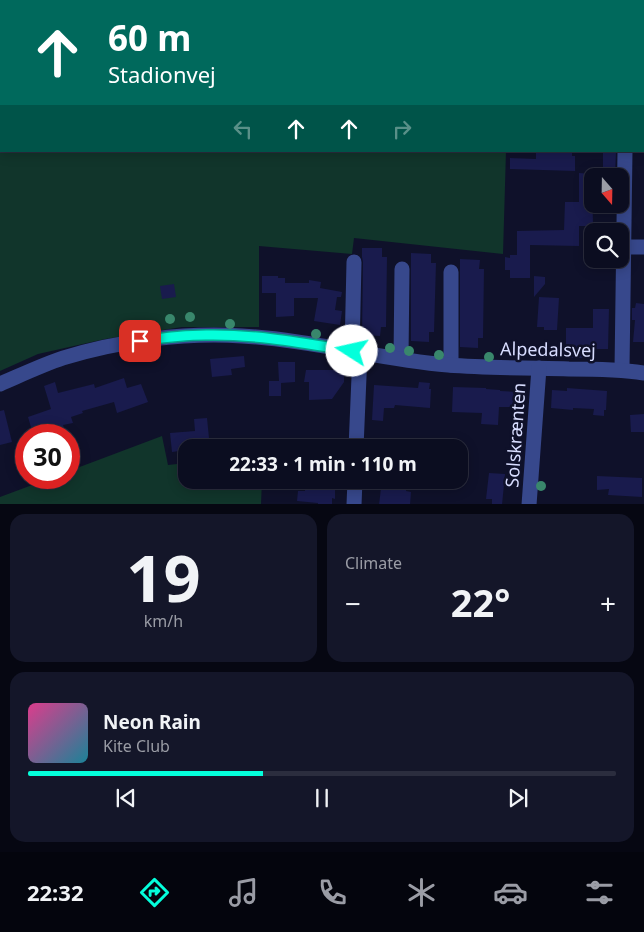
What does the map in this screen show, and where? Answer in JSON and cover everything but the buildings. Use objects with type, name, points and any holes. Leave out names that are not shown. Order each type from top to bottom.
[{"type":"street","points":[[624,223],[625,152]]},
{"type":"street","points":[[629,247],[644,247]]},
{"type":"street","points":[[354,262],[356,439]]},
{"type":"street","points":[[622,369],[624,268]]},
{"type":"street","points":[[401,358],[402,269]]},
{"type":"street","points":[[451,272],[451,365]]},
{"type":"street","name":"Alpedalsvej","points":[[0,384],[62,358],[158,338],[204,334],[294,341],[356,352],[451,365],[622,369],[644,373]]},
{"type":"street","name":"Solskrænten","points":[[529,504],[539,368]]},
{"type":"street","points":[[354,504],[355,489]]},
{"type":"green space","points":[[0,152],[506,152],[503,254],[354,238],[352,254],[259,246],[259,327],[182,327],[105,339],[38,354],[0,371]]},
{"type":"green space","points":[[162,436],[168,465],[178,464],[178,489],[262,489],[261,504],[0,504],[0,497],[21,489],[80,489],[80,467]]},
{"type":"route","points":[[140,341],[204,334],[294,341],[352,351]]}]
